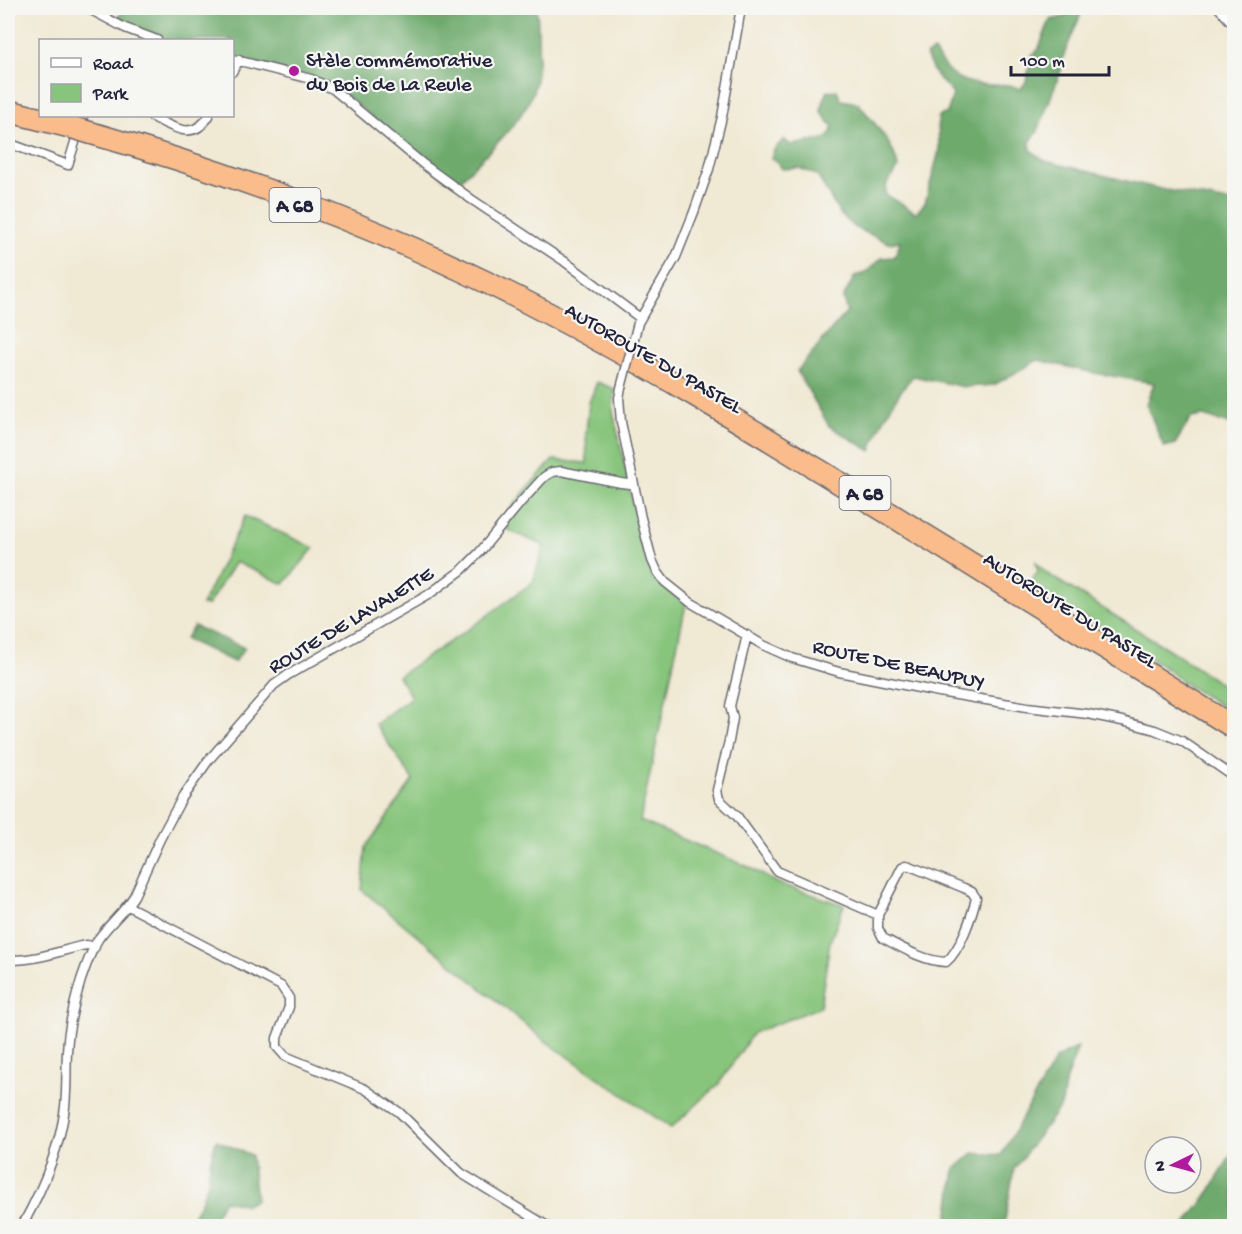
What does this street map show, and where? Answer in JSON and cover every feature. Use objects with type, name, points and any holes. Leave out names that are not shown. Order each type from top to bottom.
[{"type":"highway","points":[[8,106],[39,114]]},
{"type":"highway","name":"AUTOROUTE DU PASTEL","points":[[8,116],[76,123]]},
{"type":"highway","name":"AUTOROUTE DU PASTEL","points":[[49,117],[76,123],[93,133],[154,156],[295,205],[432,262],[492,290],[635,366],[751,435],[1234,733]]},
{"type":"highway","name":"AUTOROUTE DU PASTEL","points":[[93,133],[159,148],[303,198],[435,253],[569,319],[734,413],[1234,722]]},
{"type":"street","points":[[87,8],[124,28],[154,39]]},
{"type":"street","points":[[634,484],[620,416],[621,388],[639,320],[664,279],[684,238],[709,170],[741,8]]},
{"type":"street","points":[[1219,8],[1234,25]]},
{"type":"street","points":[[236,60],[311,79],[333,89],[423,164],[564,261],[639,320]]},
{"type":"street","points":[[153,117],[173,128],[195,130],[208,117]]},
{"type":"street","points":[[8,143],[68,165],[76,123]]},
{"type":"street","name":"ROUTE DE LAVALETTE","points":[[21,1227],[42,1186],[59,1135],[67,1090],[70,1024],[81,981],[94,947],[128,906],[159,839],[182,798],[208,761],[274,685],[428,595],[462,570],[544,477],[552,472],[561,471],[634,484]]},
{"type":"street","points":[[612,481],[632,474]]},
{"type":"street","name":"ROUTE DE BEAUPUY","points":[[634,484],[652,560],[665,582],[690,602],[763,645],[792,658],[839,672],[972,698],[1088,714],[1155,730],[1182,741],[1234,777]]},
{"type":"street","points":[[747,635],[730,706],[733,718],[717,790],[719,799],[737,816],[777,871],[878,915]]},
{"type":"street","points":[[906,865],[964,888],[972,892],[976,898],[956,952],[946,962],[920,956],[883,938],[878,928],[878,915],[902,867],[906,865]]},
{"type":"street","points":[[128,906],[281,986],[289,998],[289,1007],[277,1038],[277,1047],[285,1056],[365,1089],[399,1112],[462,1173],[547,1227]]},
{"type":"street","points":[[8,960],[37,958],[87,945],[94,947]]},
{"type":"green space","points":[[122,8],[537,8],[536,83],[527,105],[510,129],[456,185],[444,178],[342,92],[234,56],[234,39],[165,39],[118,20]]},
{"type":"green space","points":[[1075,8],[1083,9],[1061,62],[1062,68],[1038,131],[1030,142],[1031,150],[1045,161],[1152,187],[1234,203],[1234,425],[1203,416],[1191,418],[1175,444],[1164,447],[1146,404],[1154,383],[1094,373],[1038,360],[994,385],[964,387],[913,376],[888,412],[871,451],[829,426],[797,371],[847,312],[843,298],[855,276],[865,273],[882,258],[894,257],[900,241],[889,243],[856,228],[840,214],[817,175],[799,168],[782,169],[771,158],[774,150],[784,139],[791,145],[828,138],[833,127],[821,112],[822,104],[828,91],[837,90],[841,100],[858,103],[893,150],[898,168],[887,183],[885,194],[916,213],[925,203],[939,151],[938,117],[947,113],[953,94],[934,73],[926,55],[934,51],[951,73],[964,81],[1009,85],[1020,89],[1026,82],[1032,55],[1038,50],[1050,20],[1064,17]]},
{"type":"green space","points":[[597,382],[615,389],[613,411],[645,559],[655,581],[686,604],[640,821],[749,867],[777,883],[844,905],[830,942],[820,1007],[753,1033],[719,1084],[671,1128],[544,1040],[362,890],[366,847],[413,780],[375,724],[411,697],[398,676],[469,629],[533,582],[544,546],[497,525],[553,460],[587,463],[586,432],[589,403]]},
{"type":"green space","points":[[245,516],[314,548],[284,584],[235,562],[208,605],[202,605]]},
{"type":"green space","points":[[1036,562],[1046,573],[1234,693],[1234,714],[1182,682],[1170,671],[1035,587],[1030,582],[1038,573]]},
{"type":"green space","points":[[194,626],[245,648],[234,662],[185,639]]},
{"type":"green space","points":[[1078,1047],[1066,1079],[1062,1104],[1014,1169],[1004,1226],[947,1226],[955,1169],[973,1153],[1001,1155],[1056,1058]]},
{"type":"green space","points":[[216,1140],[251,1155],[256,1200],[246,1205],[224,1200],[210,1226],[188,1226],[202,1199],[208,1181]]},
{"type":"green space","points":[[1234,1150],[1234,1226],[1184,1226],[1207,1196]]},
{"type":"place","name":"Stèle commémorative du Bois de La Reule","points":[[294,71]]}]
